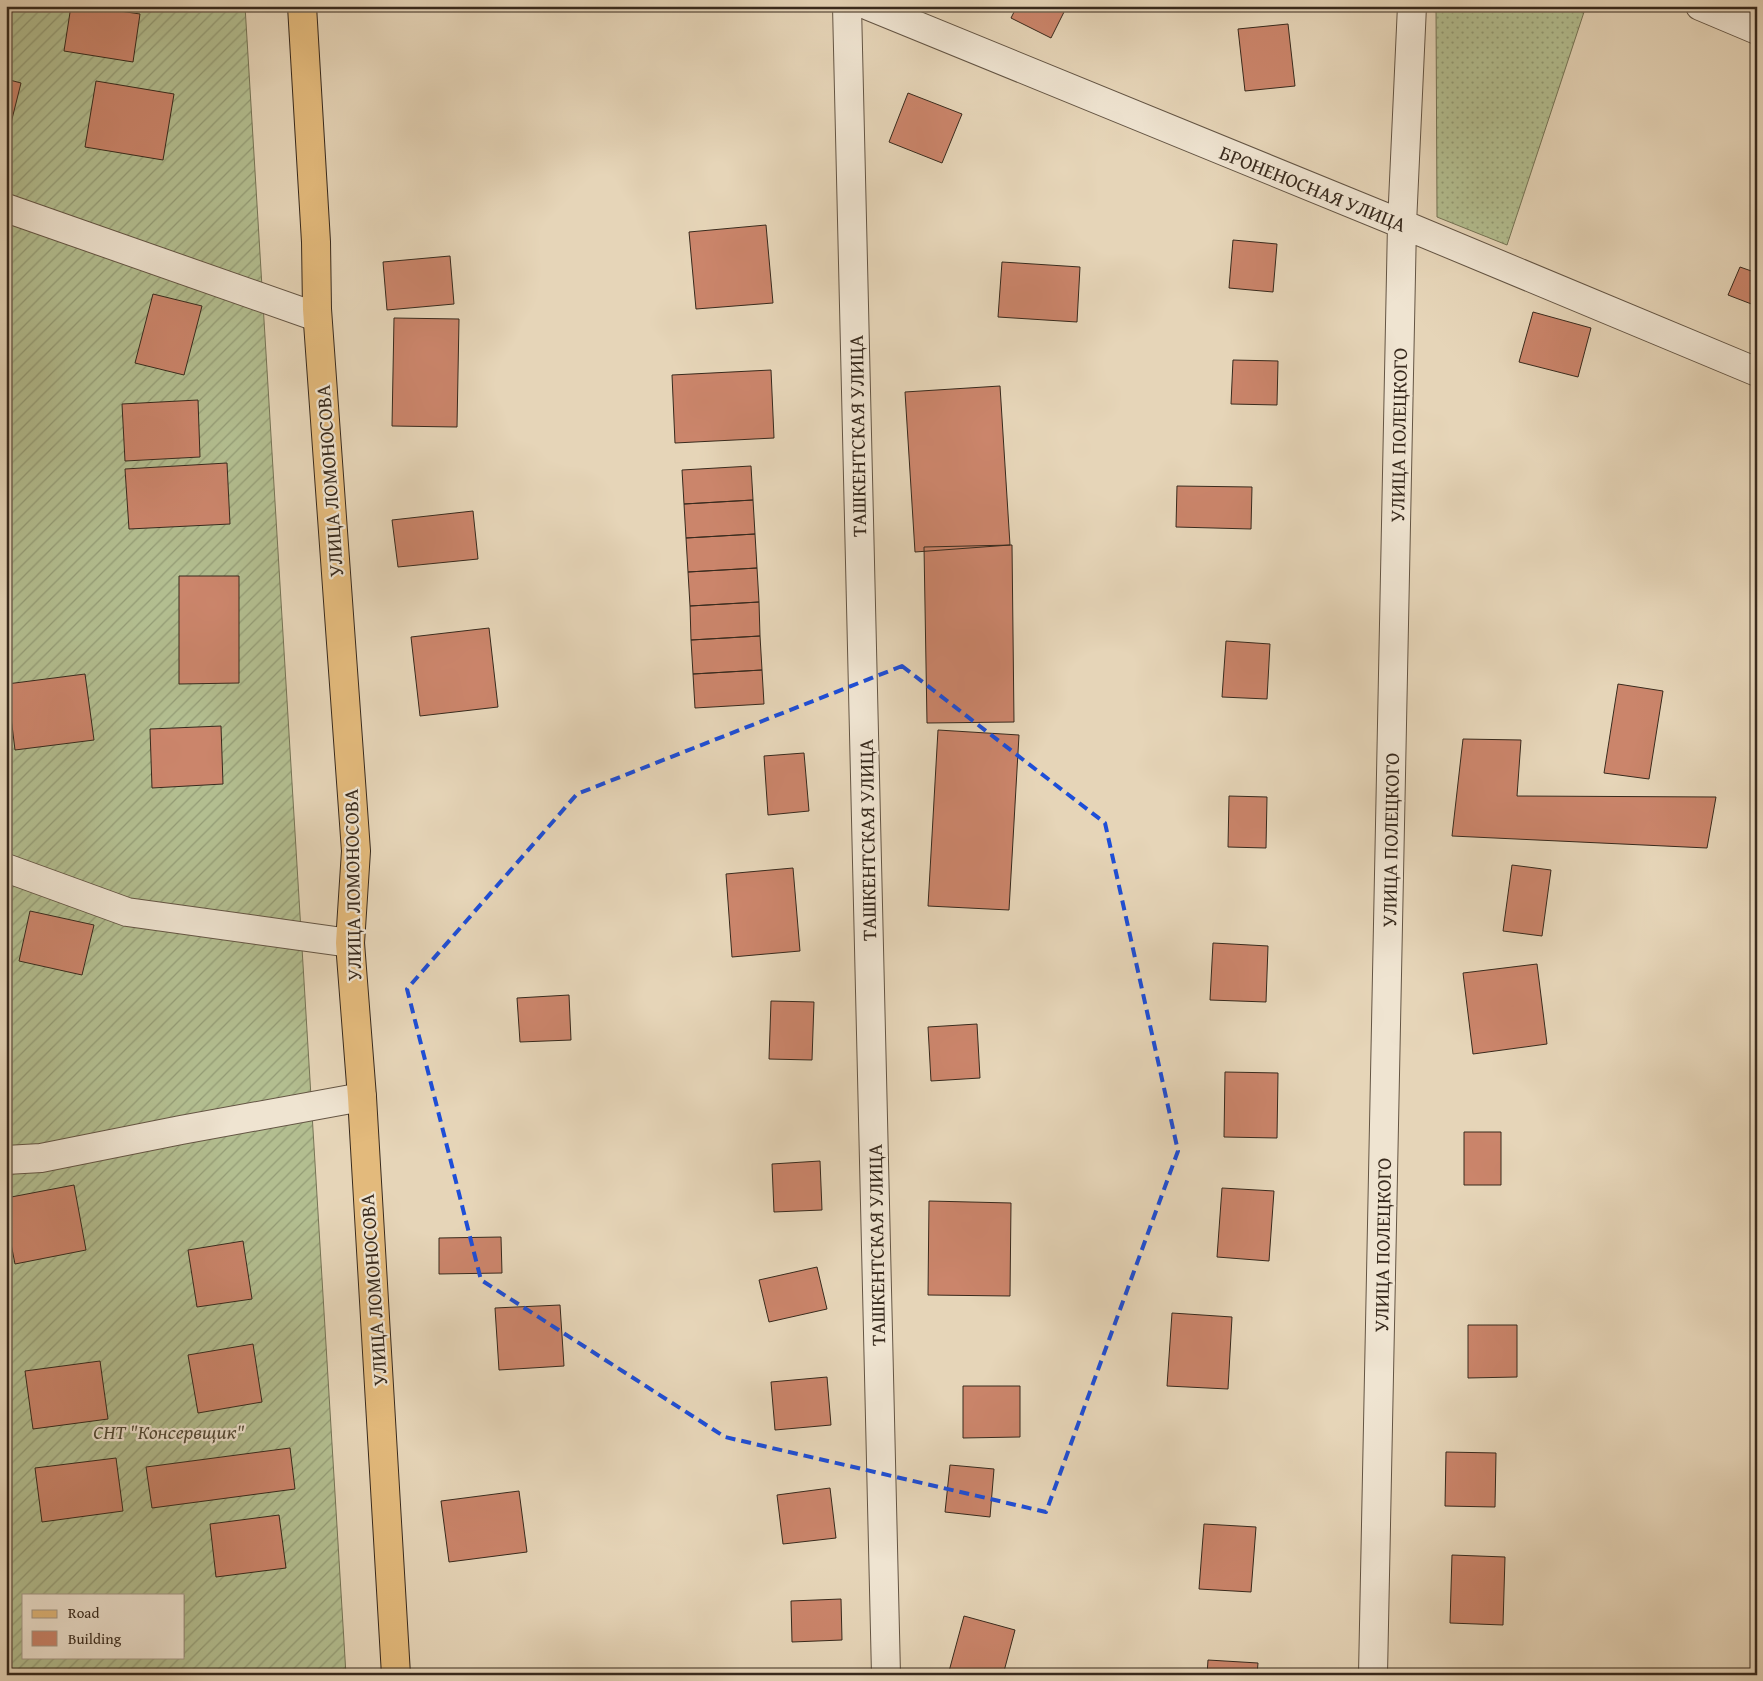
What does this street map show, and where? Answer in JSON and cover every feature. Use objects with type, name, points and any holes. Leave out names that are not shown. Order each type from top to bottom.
[{"type":"main road","name":"УЛИЦА ЛОМОНОСОВА","points":[[302,6],[316,242],[318,317],[356,851],[350,943],[362,1097],[396,1675]]},
{"type":"street","name":"ТАШКЕНТСКАЯ УЛИЦА","points":[[847,6],[886,1675]]},
{"type":"street","name":"БРОНЕНОСНАЯ УЛИЦА","points":[[869,6],[908,14],[1402,224],[1757,372]]},
{"type":"street","name":"УЛИЦА ПОЛЕЦКОГО","points":[[1373,1675],[1402,224],[1412,6]]},
{"type":"street","points":[[1700,6],[1757,30]]},
{"type":"street","points":[[6,208],[318,317]]},
{"type":"street","points":[[6,868],[127,912],[350,943]]},
{"type":"street","points":[[6,1160],[41,1158],[362,1097]]},
{"type":"highlighted area","points":[[902,666],[1105,823],[1178,1151],[1046,1512],[725,1437],[481,1280],[407,989],[577,794]]},
{"type":"green space","name":"СНТ \"Консервщик\"","points":[[6,6],[245,6],[346,1675],[6,1675]]},
{"type":"green space","points":[[1436,6],[1586,6],[1507,245],[1437,217]]},
{"type":"building","points":[[71,6],[86,6],[140,14],[133,62],[64,51]]},
{"type":"building","points":[[1017,6],[1067,6],[1051,38],[1011,18]]},
{"type":"building","points":[[1288,24],[1295,86],[1245,91],[1238,29]]},
{"type":"building","points":[[6,79],[21,83],[6,143]]},
{"type":"building","points":[[96,81],[174,94],[163,160],[85,147]]},
{"type":"building","points":[[908,93],[962,114],[942,163],[889,142]]},
{"type":"building","points":[[766,225],[773,303],[696,309],[689,232]]},
{"type":"building","points":[[1233,240],[1277,244],[1273,292],[1229,288]]},
{"type":"building","points":[[450,256],[454,304],[387,310],[383,262]]},
{"type":"building","points":[[1002,262],[1080,267],[1077,322],[998,317]]},
{"type":"building","points":[[1740,267],[1757,273],[1757,299],[1754,305],[1728,295]]},
{"type":"building","points":[[153,294],[202,306],[184,375],[135,363]]},
{"type":"building","points":[[1533,312],[1591,328],[1578,377],[1519,362]]},
{"type":"building","points":[[394,318],[459,319],[457,427],[392,426]]},
{"type":"building","points":[[1233,360],[1278,361],[1277,405],[1231,404]]},
{"type":"building","points":[[771,370],[774,438],[675,443],[672,375]]},
{"type":"building","points":[[1000,386],[1010,545],[915,552],[905,392]]},
{"type":"building","points":[[198,400],[200,457],[125,461],[122,404]]},
{"type":"building","points":[[227,463],[230,524],[129,529],[125,469]]},
{"type":"building","points":[[751,466],[753,500],[684,504],[682,470]]},
{"type":"building","points":[[1177,486],[1252,487],[1251,529],[1176,527]]},
{"type":"building","points":[[753,500],[755,534],[686,538],[684,504]]},
{"type":"building","points":[[473,511],[478,559],[398,567],[392,520]]},
{"type":"building","points":[[755,534],[757,568],[688,572],[686,538]]},
{"type":"building","points":[[1012,545],[1014,722],[927,723],[924,547]]},
{"type":"building","points":[[757,568],[759,602],[690,606],[688,572]]},
{"type":"building","points":[[179,576],[239,576],[239,683],[179,684]]},
{"type":"building","points":[[759,602],[760,636],[691,640],[690,606]]},
{"type":"building","points":[[489,628],[498,707],[420,716],[411,637]]},
{"type":"building","points":[[760,636],[762,670],[693,674],[691,640]]},
{"type":"building","points":[[1226,641],[1270,644],[1267,699],[1222,697]]},
{"type":"building","points":[[762,670],[764,704],[695,708],[693,674]]},
{"type":"building","points":[[85,674],[94,740],[15,750],[7,684]]},
{"type":"building","points":[[1618,684],[1663,691],[1649,779],[1604,773]]},
{"type":"building","points":[[221,726],[223,784],[152,788],[150,729]]},
{"type":"building","points":[[938,730],[1019,735],[1009,910],[928,906]]},
{"type":"building","points":[[1463,739],[1521,740],[1517,796],[1716,797],[1707,848],[1452,836]]},
{"type":"building","points":[[804,753],[809,811],[768,815],[764,756]]},
{"type":"building","points":[[1229,796],[1267,797],[1266,848],[1228,847]]},
{"type":"building","points":[[1512,865],[1551,870],[1542,936],[1503,931]]},
{"type":"building","points":[[793,868],[800,951],[732,957],[726,874]]},
{"type":"building","points":[[30,911],[94,925],[82,975],[19,961]]},
{"type":"building","points":[[1213,943],[1268,946],[1266,1002],[1210,1000]]},
{"type":"building","points":[[1537,964],[1547,1044],[1473,1054],[1463,973]]},
{"type":"building","points":[[569,995],[571,1040],[520,1042],[517,998]]},
{"type":"building","points":[[771,1001],[814,1002],[812,1060],[769,1059]]},
{"type":"building","points":[[977,1024],[980,1078],[931,1081],[928,1027]]},
{"type":"building","points":[[1225,1072],[1278,1073],[1277,1138],[1224,1137]]},
{"type":"building","points":[[1464,1132],[1501,1132],[1501,1185],[1464,1185]]},
{"type":"building","points":[[820,1161],[822,1210],[774,1212],[772,1164]]},
{"type":"building","points":[[74,1185],[86,1250],[15,1264],[6,1218],[6,1198]]},
{"type":"building","points":[[1222,1188],[1274,1191],[1269,1261],[1217,1257]]},
{"type":"building","points":[[929,1201],[1011,1203],[1010,1296],[928,1295]]},
{"type":"building","points":[[501,1237],[502,1273],[439,1274],[439,1238]]},
{"type":"building","points":[[243,1241],[252,1299],[197,1307],[188,1250]]},
{"type":"building","points":[[817,1267],[827,1309],[769,1322],[759,1280]]},
{"type":"building","points":[[560,1305],[564,1366],[499,1370],[495,1308]]},
{"type":"building","points":[[1172,1313],[1232,1317],[1228,1389],[1167,1386]]},
{"type":"building","points":[[1468,1325],[1517,1325],[1517,1377],[1468,1378]]},
{"type":"building","points":[[253,1344],[262,1402],[198,1413],[188,1355]]},
{"type":"building","points":[[100,1361],[108,1419],[33,1429],[25,1371]]},
{"type":"building","points":[[827,1377],[831,1425],[775,1430],[771,1382]]},
{"type":"building","points":[[963,1386],[1020,1386],[1020,1437],[963,1438]]},
{"type":"building","points":[[290,1448],[295,1489],[152,1508],[146,1467]]},
{"type":"building","points":[[1446,1452],[1496,1453],[1495,1507],[1445,1506]]},
{"type":"building","points":[[116,1458],[123,1511],[42,1522],[35,1468]]},
{"type":"building","points":[[950,1465],[994,1469],[990,1517],[945,1512]]},
{"type":"building","points":[[830,1488],[836,1538],[783,1544],[777,1495]]},
{"type":"building","points":[[519,1491],[527,1552],[449,1562],[441,1501]]},
{"type":"building","points":[[279,1515],[286,1568],[216,1577],[210,1524]]},
{"type":"building","points":[[1204,1524],[1256,1527],[1251,1592],[1199,1589]]},
{"type":"building","points":[[1452,1555],[1505,1557],[1503,1625],[1450,1623]]},
{"type":"building","points":[[841,1599],[842,1640],[792,1642],[791,1601]]},
{"type":"building","points":[[964,1616],[1015,1630],[1003,1675],[948,1675]]},
{"type":"building","points":[[1208,1660],[1258,1663],[1257,1675],[1207,1675]]}]
